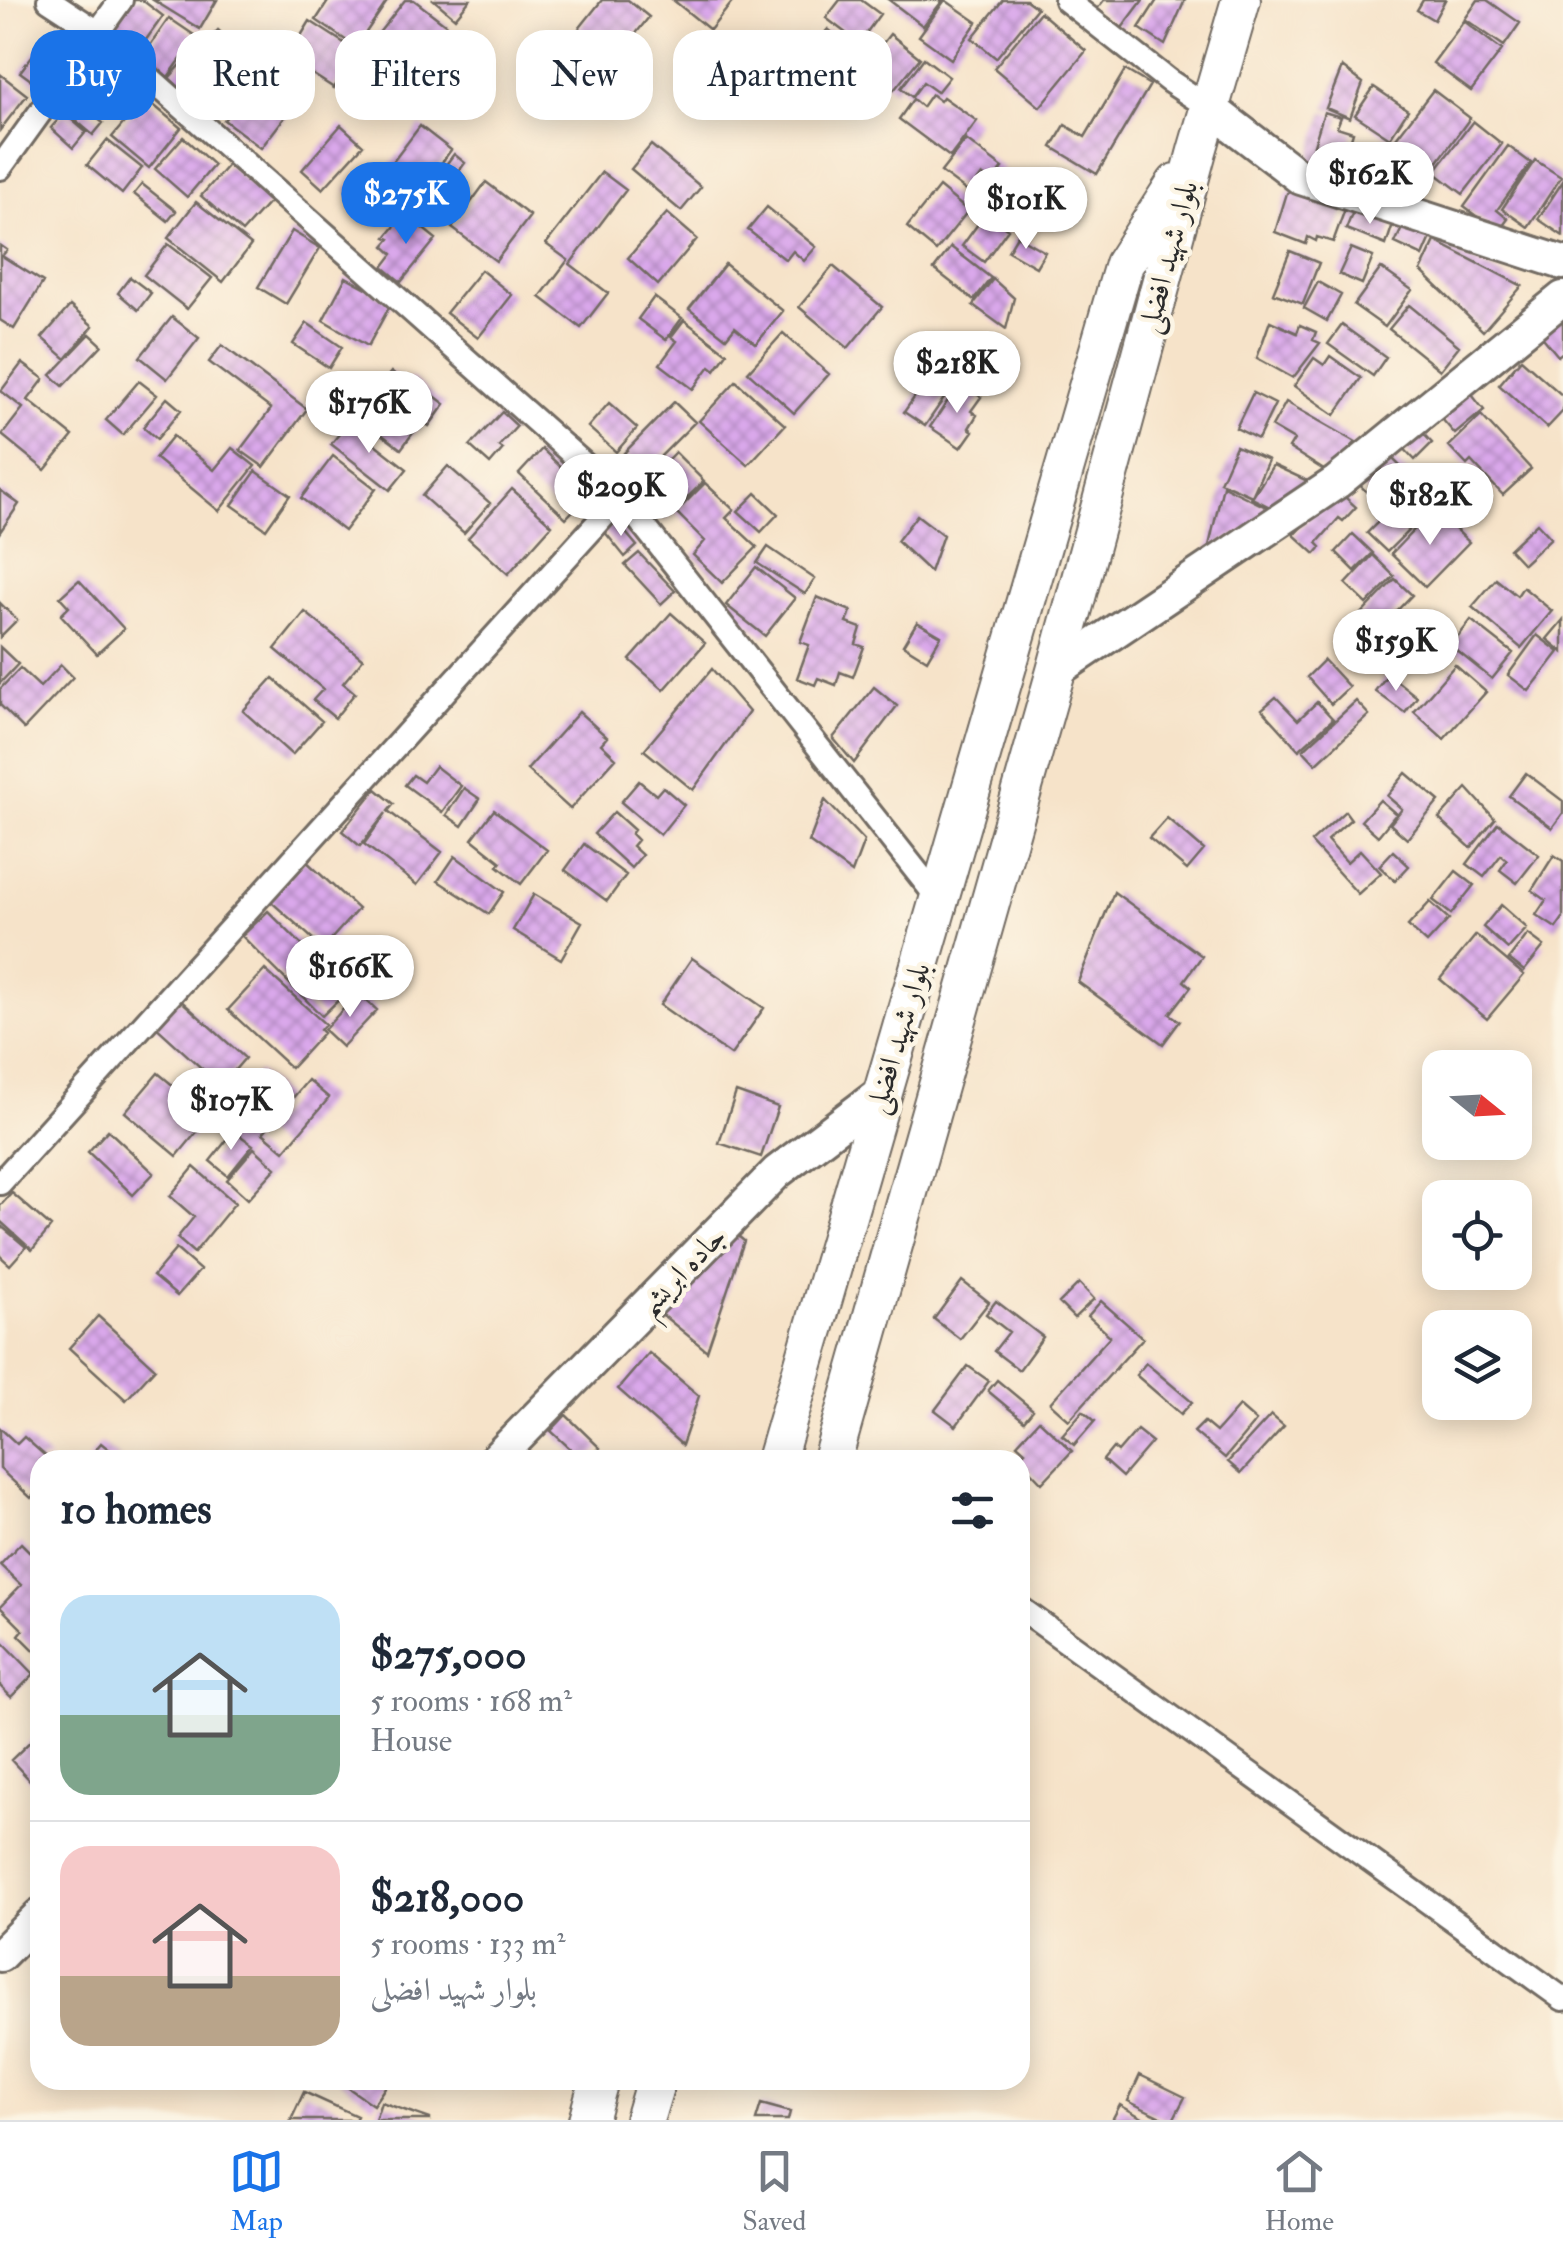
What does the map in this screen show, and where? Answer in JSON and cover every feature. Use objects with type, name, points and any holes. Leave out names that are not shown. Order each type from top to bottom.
[{"type":"main road","points":[[1197,152],[1241,0]]},
{"type":"main road","points":[[1210,108],[1301,178],[1563,263]]},
{"type":"main road","name":"بلوار شهید افضلی","points":[[835,1450],[1056,672],[1197,152]]},
{"type":"main road","name":"بلوار شهید افضلی","points":[[779,1450],[1124,264],[1197,152]]},
{"type":"main road","points":[[1056,672],[1338,482],[1563,298]]},
{"type":"main road","name":"جاده ابریشم","points":[[506,1450],[777,1172],[880,1094]]},
{"type":"main road","points":[[0,1955],[30,1925]]},
{"type":"main road","points":[[588,2120],[596,2090]]},
{"type":"street","points":[[49,0],[95,30]]},
{"type":"street","points":[[99,30],[121,0]]},
{"type":"street","points":[[1066,0],[1210,108]]},
{"type":"street","points":[[156,84],[621,497],[940,901]]},
{"type":"street","points":[[0,168],[35,120]]},
{"type":"street","points":[[0,1183],[621,497]]},
{"type":"street","points":[[1030,1615],[1563,1999]]},
{"type":"building","points":[[131,0],[142,0],[163,16],[153,30],[109,30]]},
{"type":"building","points":[[153,0],[217,0],[200,29]]},
{"type":"building","points":[[329,0],[388,0],[368,30],[335,33],[316,20]]},
{"type":"building","points":[[405,0],[414,0],[449,27],[447,30],[381,30]]},
{"type":"building","points":[[434,0],[470,0],[455,18]]},
{"type":"building","points":[[602,0],[628,0],[649,17],[639,30],[578,30]]},
{"type":"building","points":[[673,0],[734,0],[710,30]]},
{"type":"building","points":[[840,0],[861,0],[880,14],[868,30],[842,30],[826,18]]},
{"type":"building","points":[[889,0],[943,0],[923,26]]},
{"type":"building","points":[[945,0],[977,22],[951,59],[919,36]]},
{"type":"building","points":[[1003,0],[1026,0],[1037,8],[996,58],[972,38]]},
{"type":"building","points":[[1104,0],[1143,0],[1122,28],[1097,9]]},
{"type":"building","points":[[1157,0],[1185,0],[1165,45],[1139,28]]},
{"type":"building","points":[[1423,0],[1445,0],[1434,20],[1417,10]]},
{"type":"building","points":[[1478,0],[1487,0],[1520,23],[1504,46],[1465,19]]},
{"type":"building","points":[[1040,12],[1086,51],[1040,107],[994,68]]},
{"type":"building","points":[[169,18],[187,30],[176,30],[176,66],[168,77],[156,68],[156,37]]},
{"type":"building","points":[[310,21],[335,37],[334,88],[315,76],[315,30],[304,30]]},
{"type":"building","points":[[1464,21],[1502,50],[1471,91],[1433,63]]},
{"type":"building","points":[[892,36],[920,58],[892,88]]},
{"type":"building","points":[[924,58],[949,77],[937,92],[923,82],[912,97],[901,88]]},
{"type":"building","points":[[30,59],[30,79],[20,72]]},
{"type":"building","points":[[1342,67],[1363,83],[1350,118],[1326,108]]},
{"type":"building","points":[[1125,70],[1150,85],[1097,174],[1052,147],[1065,125],[1085,137]]},
{"type":"building","points":[[0,74],[27,95],[0,130]]},
{"type":"building","points":[[1374,87],[1408,110],[1390,138],[1355,115]]},
{"type":"building","points":[[1433,90],[1470,118],[1431,171],[1393,142]]},
{"type":"building","points":[[931,94],[940,101],[943,97],[977,121],[950,157],[899,119],[913,99],[922,107]]},
{"type":"building","points":[[156,107],[181,128],[149,168],[112,137],[126,120],[156,120]]},
{"type":"building","points":[[1324,112],[1341,117],[1337,127],[1353,132],[1341,171],[1309,161]]},
{"type":"building","points":[[58,120],[72,120],[86,132],[73,148],[51,128]]},
{"type":"building","points":[[75,120],[103,123],[93,135]]},
{"type":"building","points":[[224,120],[283,120],[261,148]]},
{"type":"building","points":[[1473,121],[1502,144],[1463,194],[1434,172]]},
{"type":"building","points":[[341,125],[363,145],[323,189],[302,170]]},
{"type":"building","points":[[420,126],[451,150],[415,199],[383,175]]},
{"type":"building","points":[[183,137],[214,165],[187,197],[155,169]]},
{"type":"building","points":[[107,140],[142,168],[122,194],[87,165]]},
{"type":"building","points":[[966,140],[1003,168],[992,183],[982,175],[969,193],[941,172]]},
{"type":"building","points":[[651,145],[701,187],[681,211],[631,169]]},
{"type":"building","points":[[1508,146],[1531,163],[1497,210],[1508,219],[1498,232],[1464,207]]},
{"type":"building","points":[[454,154],[465,163],[425,217],[413,208]]},
{"type":"building","points":[[1535,160],[1561,177],[1528,227],[1502,209]]},
{"type":"building","points":[[228,165],[269,202],[242,232],[201,196]]},
{"type":"building","points":[[602,172],[626,190],[570,264],[608,293],[581,328],[540,297],[568,260],[546,244]]},
{"type":"building","points":[[358,174],[400,206],[387,222],[346,190]]},
{"type":"building","points":[[1563,181],[1563,236],[1538,219]]},
{"type":"building","points":[[486,182],[530,216],[496,261],[452,228]]},
{"type":"building","points":[[142,184],[176,211],[168,221],[134,194]]},
{"type":"building","points":[[939,187],[968,211],[936,251],[907,227]]},
{"type":"building","points":[[1310,187],[1348,201],[1333,242],[1308,237],[1306,244],[1275,232],[1287,193]]},
{"type":"building","points":[[196,202],[251,245],[223,282],[168,238]]},
{"type":"building","points":[[767,207],[816,247],[804,261],[793,251],[786,260],[748,230]]},
{"type":"building","points":[[1354,209],[1393,224],[1386,245],[1346,229]]},
{"type":"building","points":[[667,213],[697,239],[658,285],[628,258]]},
{"type":"building","points":[[986,213],[1008,229],[984,262],[962,246]]},
{"type":"building","points":[[405,214],[436,239],[401,282],[383,267],[393,254],[384,246],[390,239],[386,237]]},
{"type":"building","points":[[1406,220],[1433,233],[1423,256],[1395,243]]},
{"type":"building","points":[[292,231],[320,248],[286,304],[258,287]]},
{"type":"building","points":[[1017,236],[1045,252],[1036,267],[1008,251]]},
{"type":"building","points":[[1435,241],[1522,286],[1483,331],[1421,271]]},
{"type":"building","points":[[168,244],[212,278],[187,309],[144,275]]},
{"type":"building","points":[[0,245],[7,250],[2,256],[43,282],[14,329],[0,320]]},
{"type":"building","points":[[951,247],[991,278],[974,300],[934,269]]},
{"type":"building","points":[[1351,248],[1373,257],[1362,284],[1339,274]]},
{"type":"building","points":[[1290,251],[1319,263],[1303,304],[1273,293]]},
{"type":"building","points":[[725,264],[783,311],[756,344],[735,327],[726,338],[689,309]]},
{"type":"building","points":[[833,266],[882,307],[848,348],[799,307]]},
{"type":"building","points":[[1381,268],[1412,290],[1385,327],[1354,305]]},
{"type":"building","points":[[481,270],[512,295],[478,338],[446,313]]},
{"type":"building","points":[[130,277],[151,293],[138,310],[118,293]]},
{"type":"building","points":[[346,277],[392,302],[368,346],[323,320]]},
{"type":"building","points":[[993,279],[1014,298],[1006,329],[973,305]]},
{"type":"building","points":[[1318,282],[1341,295],[1327,321],[1304,308]]},
{"type":"building","points":[[654,297],[682,318],[666,340],[638,319]]},
{"type":"building","points":[[1409,305],[1459,346],[1440,370],[1389,329]]},
{"type":"building","points":[[1563,305],[1563,352],[1558,356],[1535,328]]},
{"type":"building","points":[[70,306],[93,326],[66,359],[42,338]]},
{"type":"building","points":[[172,317],[199,338],[167,379],[140,357]]},
{"type":"building","points":[[684,320],[727,353],[715,370],[710,366],[693,389],[660,364],[677,341],[671,337]]},
{"type":"building","points":[[1270,321],[1297,333],[1300,325],[1316,332],[1313,340],[1320,343],[1293,378],[1257,358]]},
{"type":"building","points":[[307,323],[342,347],[329,368],[293,344]]},
{"type":"building","points":[[1342,325],[1386,357],[1373,376],[1328,344]]},
{"type":"building","points":[[783,333],[829,374],[794,413],[748,372]]},
{"type":"building","points":[[90,334],[102,345],[63,386],[51,375]]},
{"type":"building","points":[[222,345],[307,409],[264,467],[240,450],[271,409],[209,362]]},
{"type":"building","points":[[1330,356],[1361,378],[1335,415],[1294,386],[1314,358],[1324,365]]},
{"type":"building","points":[[1521,359],[1563,396],[1563,411],[1547,428],[1499,385]]},
{"type":"building","points":[[22,363],[44,379],[28,400],[73,436],[45,470],[2,435],[23,408],[1,391]]},
{"type":"building","points":[[936,367],[956,381],[925,426],[904,412]]},
{"type":"building","points":[[391,372],[406,384],[411,378],[445,404],[429,426],[422,421],[401,449],[357,416]]},
{"type":"building","points":[[139,381],[157,395],[123,435],[106,420]]},
{"type":"building","points":[[736,381],[785,425],[748,465],[699,421]]},
{"type":"building","points":[[960,383],[981,397],[971,411],[977,415],[969,428],[973,431],[961,448],[930,427]]},
{"type":"building","points":[[1465,386],[1484,410],[1455,434],[1435,411]]},
{"type":"building","points":[[1253,393],[1275,404],[1258,439],[1236,428]]},
{"type":"building","points":[[167,398],[181,410],[157,439],[143,427]]},
{"type":"building","points":[[674,402],[695,422],[644,473],[624,453]]},
{"type":"building","points":[[1286,402],[1356,442],[1327,472],[1289,448],[1294,440],[1272,427]]},
{"type":"building","points":[[609,403],[637,428],[616,452],[588,427]]},
{"type":"building","points":[[502,412],[517,426],[499,446],[503,449],[490,464],[470,446]]},
{"type":"building","points":[[1481,415],[1531,469],[1503,495],[1471,461],[1467,465],[1449,446]]},
{"type":"building","points":[[348,423],[407,469],[390,490],[331,444]]},
{"type":"building","points":[[1415,425],[1432,443],[1415,460],[1398,442]]},
{"type":"building","points":[[173,436],[214,470],[232,448],[255,466],[219,511],[155,458]]},
{"type":"building","points":[[1236,446],[1268,460],[1252,496],[1220,482]]},
{"type":"building","points":[[542,449],[589,494],[566,518],[519,474]]},
{"type":"building","points":[[1384,450],[1411,477],[1381,507],[1355,480]]},
{"type":"building","points":[[675,452],[704,481],[665,520],[637,491]]},
{"type":"building","points":[[333,456],[376,489],[344,531],[301,498]]},
{"type":"building","points":[[1273,465],[1312,483],[1284,514],[1252,498]]},
{"type":"building","points":[[448,466],[490,503],[464,533],[422,496]]},
{"type":"building","points":[[256,471],[290,495],[266,529],[232,505]]},
{"type":"building","points":[[705,483],[734,510],[726,518],[757,547],[722,583],[693,555],[705,541],[676,512]]},
{"type":"building","points":[[1223,486],[1278,513],[1208,550]]},
{"type":"building","points":[[512,489],[552,525],[508,574],[468,538]]},
{"type":"building","points":[[1336,489],[1356,507],[1343,521],[1339,518],[1317,543],[1321,547],[1315,554],[1294,535]]},
{"type":"building","points":[[0,490],[19,504],[0,532]]},
{"type":"building","points":[[756,493],[778,514],[761,532],[738,511]]},
{"type":"building","points":[[1415,494],[1430,509],[1387,552],[1367,533],[1383,517],[1378,512],[1394,496],[1403,506]]},
{"type":"building","points":[[1434,509],[1469,542],[1425,587],[1391,554]]},
{"type":"building","points":[[917,515],[943,535],[930,572],[897,541]]},
{"type":"building","points":[[616,521],[637,546],[625,557],[604,531]]},
{"type":"building","points":[[1537,523],[1551,538],[1523,564],[1509,549]]},
{"type":"building","points":[[1353,534],[1373,553],[1355,571],[1336,552]]},
{"type":"building","points":[[768,547],[815,579],[805,594],[757,563]]},
{"type":"building","points":[[639,553],[675,591],[661,604],[625,565]]},
{"type":"building","points":[[1373,555],[1394,576],[1367,604],[1346,584]]},
{"type":"building","points":[[756,567],[795,598],[765,636],[726,605]]},
{"type":"building","points":[[1395,579],[1412,595],[1365,644],[1349,627]]},
{"type":"building","points":[[1496,579],[1517,596],[1523,587],[1552,611],[1521,648],[1472,607]]},
{"type":"building","points":[[79,580],[124,629],[97,654],[61,615],[69,607],[60,597]]},
{"type":"building","points":[[817,597],[851,611],[847,623],[861,628],[856,644],[864,647],[853,677],[840,672],[836,685],[818,678],[815,685],[797,678],[809,645],[800,642]]},
{"type":"building","points":[[0,603],[17,620],[0,637]]},
{"type":"building","points":[[305,612],[363,659],[343,683],[355,693],[335,718],[313,700],[323,689],[275,649]]},
{"type":"building","points":[[671,613],[705,643],[664,690],[630,660]]},
{"type":"building","points":[[1471,620],[1513,653],[1492,679],[1451,646]]},
{"type":"building","points":[[1563,620],[1563,652],[1547,639]]},
{"type":"building","points":[[917,622],[941,636],[927,660],[903,645]]},
{"type":"building","points":[[1537,635],[1559,652],[1529,691],[1508,675]]},
{"type":"building","points":[[0,647],[18,664],[0,683]]},
{"type":"building","points":[[1324,660],[1349,687],[1331,704],[1307,677]]},
{"type":"building","points":[[61,665],[73,677],[24,729],[0,705],[0,689],[20,668],[40,687]]},
{"type":"building","points":[[1455,665],[1486,692],[1444,739],[1414,712]]},
{"type":"building","points":[[712,669],[749,712],[693,790],[644,750]]},
{"type":"building","points":[[1388,674],[1417,697],[1405,713],[1375,691]]},
{"type":"building","points":[[273,678],[322,721],[292,755],[243,711]]},
{"type":"building","points":[[874,687],[897,706],[854,763],[833,738]]},
{"type":"building","points":[[1276,697],[1298,720],[1317,702],[1333,719],[1299,750],[1262,709]]},
{"type":"building","points":[[1356,701],[1369,715],[1316,764],[1303,750]]},
{"type":"building","points":[[579,712],[607,737],[601,744],[616,758],[570,809],[527,770]]},
{"type":"building","points":[[435,766],[461,786],[442,812],[405,785],[413,775],[423,782]]},
{"type":"building","points":[[1406,773],[1439,801],[1407,839],[1390,824],[1402,809],[1387,796]]},
{"type":"building","points":[[1526,773],[1563,801],[1563,813],[1552,828],[1509,796]]},
{"type":"building","points":[[639,781],[656,795],[663,787],[684,805],[660,835],[621,802]]},
{"type":"building","points":[[464,788],[480,799],[462,826],[446,815]]},
{"type":"building","points":[[1467,788],[1495,819],[1471,848],[1439,819]]},
{"type":"building","points":[[376,789],[394,804],[388,811],[442,852],[417,885],[364,844],[386,813],[360,846],[342,831]]},
{"type":"building","points":[[825,800],[864,841],[852,873],[809,842]]},
{"type":"building","points":[[1380,800],[1396,814],[1378,836],[1361,821]]},
{"type":"building","points":[[494,810],[547,850],[521,884],[472,839]]},
{"type":"building","points":[[1345,811],[1351,819],[1327,840],[1347,862],[1360,850],[1381,873],[1358,894],[1311,842]]},
{"type":"building","points":[[614,812],[634,830],[631,834],[637,840],[632,846],[642,855],[631,868],[594,834]]},
{"type":"building","points":[[1167,818],[1204,850],[1187,870],[1149,838]]},
{"type":"building","points":[[1498,823],[1539,855],[1517,883],[1500,870],[1507,860],[1501,855],[1484,877],[1467,864]]},
{"type":"building","points":[[584,844],[626,875],[607,901],[565,870]]},
{"type":"building","points":[[1393,851],[1409,866],[1395,881],[1379,866]]},
{"type":"building","points":[[1554,855],[1563,861],[1563,918],[1556,928],[1536,915],[1546,900],[1532,890]]},
{"type":"building","points":[[455,856],[504,892],[489,914],[438,881]]},
{"type":"building","points":[[304,859],[358,909],[323,948],[268,899]]},
{"type":"building","points":[[1456,871],[1474,885],[1451,914],[1433,900]]},
{"type":"building","points":[[1114,892],[1202,956],[1184,981],[1191,987],[1170,1014],[1180,1021],[1163,1044],[1078,982]]},
{"type":"building","points":[[534,894],[582,922],[561,959],[513,930]]},
{"type":"building","points":[[1430,902],[1449,919],[1427,943],[1408,926]]},
{"type":"building","points":[[1501,905],[1527,928],[1508,949],[1483,927]]},
{"type":"building","points":[[268,911],[348,991],[322,1016],[242,936]]},
{"type":"building","points":[[1528,934],[1544,946],[1524,971],[1509,959]]},
{"type":"building","points":[[1476,935],[1524,975],[1487,1019],[1440,979]]},
{"type":"building","points":[[692,958],[764,1008],[731,1055],[660,1005]]},
{"type":"building","points":[[265,970],[325,1024],[320,1030],[323,1033],[291,1068],[228,1010]]},
{"type":"building","points":[[358,993],[377,1010],[342,1047],[324,1030]]},
{"type":"building","points":[[178,998],[245,1058],[221,1086],[154,1025]]},
{"type":"building","points":[[258,1072],[285,1097],[256,1129],[229,1104]]},
{"type":"building","points":[[158,1073],[210,1116],[177,1156],[125,1112]]},
{"type":"building","points":[[308,1080],[329,1098],[284,1151],[263,1133]]},
{"type":"building","points":[[736,1092],[778,1107],[761,1157],[719,1143]]},
{"type":"building","points":[[108,1130],[154,1173],[133,1195],[88,1152]]},
{"type":"building","points":[[234,1131],[253,1145],[228,1176],[210,1161]]},
{"type":"building","points":[[254,1148],[276,1168],[248,1199],[227,1180]]},
{"type":"building","points":[[194,1167],[235,1203],[194,1253],[177,1238],[194,1217],[170,1196]]},
{"type":"building","points":[[12,1193],[51,1227],[32,1250],[0,1221],[0,1206]]},
{"type":"building","points":[[0,1225],[26,1247],[10,1265],[0,1256]]},
{"type":"building","points":[[732,1231],[744,1241],[707,1351],[659,1312]]},
{"type":"building","points":[[176,1249],[200,1270],[177,1296],[153,1276]]},
{"type":"building","points":[[962,1281],[989,1302],[960,1339],[934,1319]]},
{"type":"building","points":[[1079,1283],[1094,1299],[1074,1318],[1059,1303]]},
{"type":"building","points":[[996,1301],[1043,1337],[1019,1370],[994,1351],[1009,1332],[986,1314]]},
{"type":"building","points":[[1101,1301],[1143,1338],[1069,1420],[1050,1403],[1110,1336],[1088,1316]]},
{"type":"building","points":[[98,1316],[155,1368],[126,1400],[69,1348]]},
{"type":"building","points":[[649,1353],[699,1396],[682,1445],[618,1389]]},
{"type":"building","points":[[1146,1363],[1192,1402],[1181,1414],[1136,1375]]},
{"type":"building","points":[[968,1366],[989,1381],[956,1426],[935,1410]]},
{"type":"building","points":[[997,1380],[1033,1410],[1024,1421],[988,1391]]},
{"type":"building","points":[[1239,1406],[1256,1421],[1225,1458],[1194,1432],[1204,1422],[1216,1432]]},
{"type":"building","points":[[1083,1411],[1095,1421],[1074,1445],[1062,1435]]},
{"type":"building","points":[[566,1415],[600,1448],[572,1450],[551,1431]]},
{"type":"building","points":[[1271,1415],[1284,1426],[1241,1473],[1228,1462]]},
{"type":"building","points":[[1039,1420],[1072,1451],[1042,1483],[1030,1470],[1030,1450],[1017,1444]]},
{"type":"building","points":[[0,1428],[17,1444],[24,1437],[39,1450],[30,1450],[30,1497],[0,1469]]},
{"type":"building","points":[[1137,1430],[1152,1442],[1122,1477],[1103,1460],[1113,1448],[1118,1452]]},
{"type":"building","points":[[21,1543],[30,1552],[30,1646],[19,1635],[23,1630],[0,1607],[21,1585],[0,1565]]},
{"type":"building","points":[[0,1639],[30,1670],[30,1678],[11,1697],[0,1686]]},
{"type":"building","points":[[30,1742],[30,1780],[11,1760]]},
{"type":"building","points":[[1140,2075],[1185,2097],[1173,2120],[1128,2101]]},
{"type":"building","points":[[351,2090],[383,2090],[373,2105]]},
{"type":"building","points":[[304,2092],[357,2116],[355,2120],[291,2120]]},
{"type":"building","points":[[381,2102],[430,2119],[430,2120],[375,2120]]},
{"type":"building","points":[[761,2104],[790,2112],[788,2120],[756,2120]]},
{"type":"building","points":[[1120,2105],[1146,2120],[1112,2120]]}]
